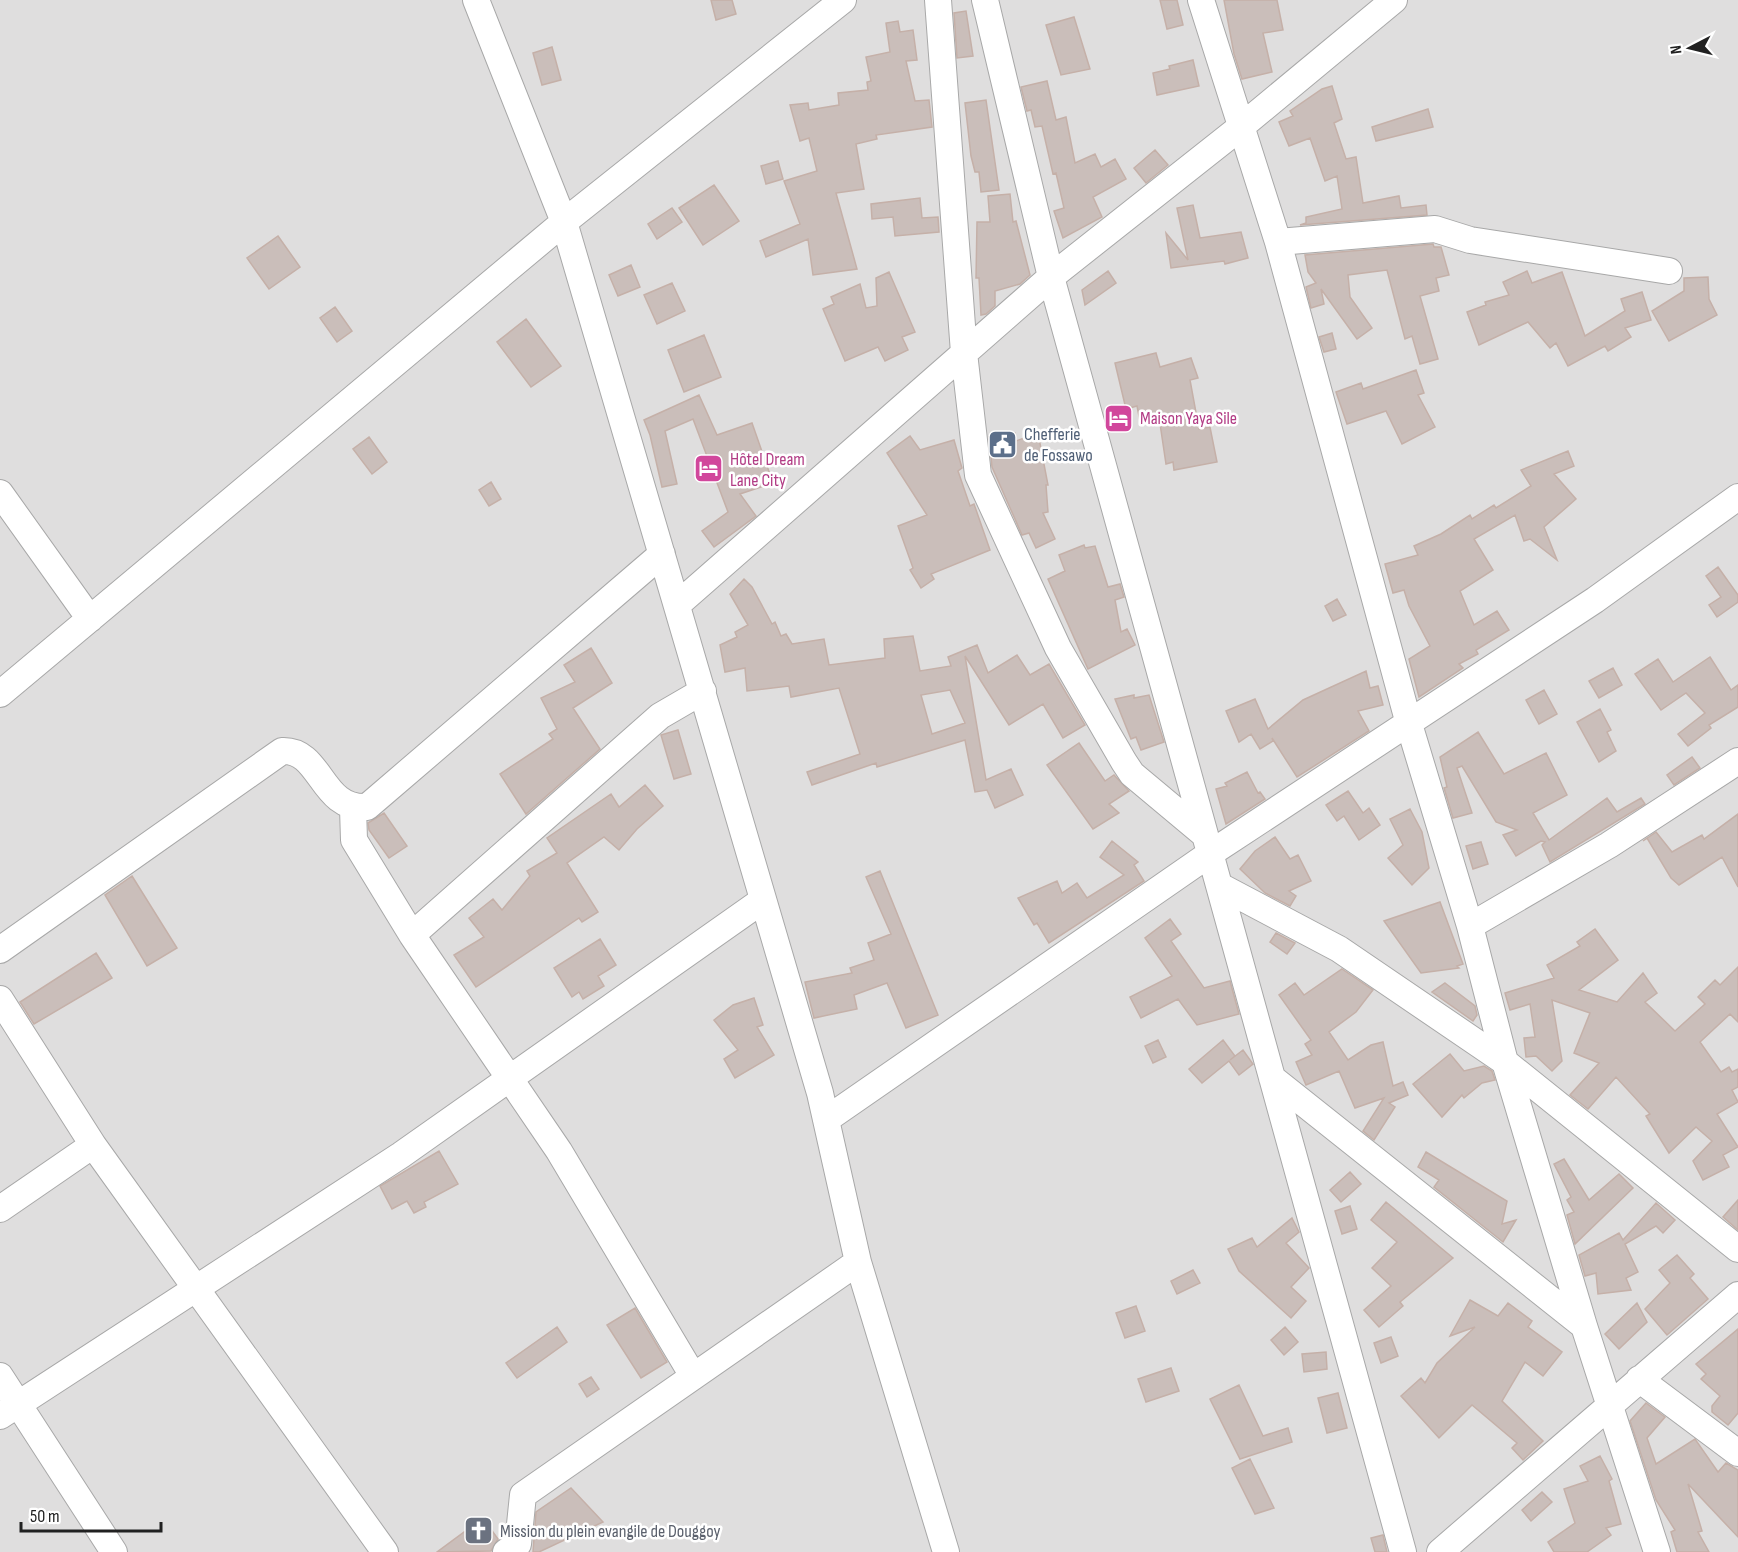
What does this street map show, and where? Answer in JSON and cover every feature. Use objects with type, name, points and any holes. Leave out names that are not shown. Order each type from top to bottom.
[{"type":"street","points":[[476,0],[564,222],[827,1119],[858,1262],[946,1552]]},
{"type":"street","points":[[0,694],[564,222],[843,0]]},
{"type":"street","points":[[938,0],[964,353],[978,475],[991,510],[1058,648],[1132,774],[1208,844]]},
{"type":"street","points":[[985,0],[1051,277],[1403,1552]]},
{"type":"street","points":[[1201,0],[1278,242],[1409,724],[1470,926],[1505,1062],[1584,1326],[1657,1552]]},
{"type":"street","points":[[677,605],[1051,277],[1242,126],[1394,0]]},
{"type":"street","points":[[1278,242],[1435,229],[1470,240],[1670,271]]},
{"type":"street","points":[[0,494],[90,619]]},
{"type":"street","points":[[827,1119],[1208,844],[1409,724],[1595,600],[1738,497]]},
{"type":"street","points":[[0,950],[282,751],[294,751],[304,758],[339,801],[353,808],[367,807],[662,554]]},
{"type":"street","points":[[412,936],[660,716],[703,692]]},
{"type":"street","points":[[1470,926],[1608,845],[1738,761]]},
{"type":"street","points":[[353,808],[354,840],[412,936],[560,1151],[693,1376]]},
{"type":"street","points":[[1220,886],[1339,949],[1505,1062],[1738,1249]]},
{"type":"street","points":[[9,1410],[401,1155],[763,900]]},
{"type":"street","points":[[0,999],[93,1144],[385,1552]]},
{"type":"street","points":[[1272,1077],[1584,1326]]},
{"type":"street","points":[[0,1209],[93,1144]]},
{"type":"street","points":[[506,1552],[518,1544],[523,1495],[858,1262]]},
{"type":"street","points":[[1440,1552],[1738,1294]]},
{"type":"street","points":[[0,1376],[9,1410],[114,1552]]},
{"type":"street","points":[[1639,1379],[1738,1453]]},
{"type":"shaded area","points":[[0,0],[1738,0],[1738,1552],[0,1552]]},
{"type":"building","points":[[711,0],[732,0],[736,14],[716,20]]},
{"type":"building","points":[[1160,0],[1177,0],[1183,25],[1167,29]]},
{"type":"building","points":[[1224,0],[1277,0],[1283,30],[1263,33],[1272,72],[1242,79],[1234,54]]},
{"type":"building","points":[[966,11],[973,56],[957,58],[954,13]]},
{"type":"building","points":[[1074,17],[1090,69],[1061,75],[1046,25]]},
{"type":"building","points":[[898,21],[900,32],[913,30],[917,60],[906,61],[915,101],[929,100],[932,127],[876,135],[877,139],[856,144],[864,189],[836,193],[857,269],[813,275],[808,239],[766,257],[760,241],[800,224],[784,181],[817,171],[809,138],[800,141],[790,105],[808,103],[809,110],[839,105],[838,93],[868,90],[867,82],[871,81],[866,57],[890,52],[886,23]]},
{"type":"building","points":[[552,47],[561,80],[542,85],[533,53]]},
{"type":"building","points":[[1193,60],[1199,86],[1157,95],[1153,73]]},
{"type":"building","points":[[1047,81],[1056,120],[1066,117],[1075,163],[1095,154],[1101,167],[1115,159],[1126,179],[1093,197],[1102,217],[1063,238],[1054,211],[1064,208],[1056,173],[1053,174],[1042,126],[1035,127],[1031,110],[1027,111],[1021,87]]},
{"type":"building","points":[[1332,86],[1342,119],[1334,123],[1346,159],[1356,157],[1363,203],[1399,196],[1401,208],[1426,205],[1427,215],[1300,225],[1306,223],[1306,217],[1342,209],[1337,176],[1325,181],[1310,138],[1289,146],[1279,122],[1293,116],[1290,111],[1322,89]]},
{"type":"building","points":[[986,100],[999,190],[981,192],[979,172],[975,172],[971,156],[965,103]]},
{"type":"building","points":[[1428,109],[1433,127],[1376,141],[1372,127]]},
{"type":"building","points":[[1155,150],[1168,165],[1146,183],[1134,168]]},
{"type":"building","points":[[778,161],[783,179],[766,184],[761,166]]},
{"type":"building","points":[[714,185],[739,221],[703,245],[679,208]]},
{"type":"building","points":[[1010,194],[1013,222],[1016,221],[1030,275],[1020,284],[995,291],[995,306],[986,314],[981,315],[979,278],[976,278],[977,222],[990,222],[988,196]]},
{"type":"building","points":[[920,198],[922,218],[938,217],[939,232],[895,236],[893,217],[872,219],[871,204]]},
{"type":"building","points":[[1193,205],[1200,238],[1241,232],[1248,258],[1225,264],[1224,261],[1171,268],[1166,233],[1188,260],[1177,208]]},
{"type":"building","points":[[672,208],[682,222],[657,239],[648,224]]},
{"type":"building","points":[[278,236],[300,267],[269,289],[247,258]]},
{"type":"building","points":[[1433,244],[1434,247],[1441,247],[1449,275],[1436,278],[1439,291],[1420,296],[1438,359],[1420,364],[1412,336],[1405,339],[1387,270],[1348,275],[1350,297],[1372,328],[1357,339],[1321,289],[1324,304],[1311,308],[1306,287],[1316,283],[1308,272],[1305,255]]},
{"type":"building","points":[[631,265],[640,287],[618,296],[609,275]]},
{"type":"building","points":[[1108,271],[1116,283],[1085,305],[1082,290]]},
{"type":"building","points":[[1527,271],[1532,283],[1562,272],[1585,336],[1625,311],[1621,299],[1642,292],[1651,320],[1625,328],[1631,337],[1608,351],[1605,346],[1568,366],[1556,343],[1550,348],[1528,322],[1479,345],[1467,312],[1486,305],[1485,302],[1509,295],[1503,282]]},
{"type":"building","points":[[889,272],[915,332],[902,337],[908,350],[885,361],[878,347],[845,361],[823,309],[834,304],[831,297],[860,284],[866,308],[877,306],[876,278]]},
{"type":"building","points":[[1708,277],[1709,299],[1717,315],[1669,341],[1652,311],[1684,291],[1684,278]]},
{"type":"building","points":[[672,283],[685,311],[657,324],[644,295]]},
{"type":"building","points":[[335,307],[352,331],[337,342],[320,318]]},
{"type":"building","points":[[526,319],[561,366],[531,387],[497,342]]},
{"type":"building","points":[[1332,333],[1336,349],[1324,352],[1319,337]]},
{"type":"building","points":[[704,335],[721,377],[684,392],[668,350]]},
{"type":"building","points":[[1156,353],[1160,367],[1191,358],[1198,378],[1190,380],[1199,429],[1210,427],[1217,462],[1174,470],[1173,462],[1166,464],[1159,417],[1140,421],[1137,406],[1126,409],[1115,363]]},
{"type":"building","points":[[1416,370],[1424,393],[1418,395],[1435,427],[1402,444],[1386,411],[1347,424],[1336,392],[1361,383],[1363,389]]},
{"type":"building","points":[[699,395],[717,435],[752,423],[773,483],[740,494],[756,516],[714,547],[702,531],[728,512],[693,419],[665,431],[677,484],[662,487],[650,435],[644,420]]},
{"type":"building","points":[[1015,433],[1016,441],[1038,433],[1048,485],[1046,485],[1048,512],[1043,513],[1055,539],[1036,548],[1029,533],[1022,535],[992,467],[989,437]]},
{"type":"building","points":[[910,436],[920,450],[954,440],[962,468],[958,471],[970,506],[974,504],[990,550],[931,574],[934,579],[921,588],[910,570],[913,568],[898,526],[927,515],[887,453]]},
{"type":"building","points":[[369,437],[387,462],[372,474],[353,449]]},
{"type":"building","points":[[1568,451],[1574,466],[1554,474],[1576,499],[1544,527],[1557,560],[1530,539],[1524,541],[1515,515],[1474,539],[1493,570],[1460,591],[1474,625],[1497,611],[1509,630],[1476,650],[1478,654],[1459,664],[1463,668],[1419,697],[1409,659],[1430,646],[1409,606],[1404,590],[1393,593],[1385,564],[1418,555],[1414,546],[1441,534],[1470,515],[1472,519],[1494,505],[1496,508],[1531,486],[1521,470]]},
{"type":"building","points":[[491,482],[501,499],[489,506],[479,490]]},
{"type":"building","points":[[1084,545],[1085,548],[1095,546],[1108,587],[1120,584],[1124,597],[1115,600],[1121,632],[1127,629],[1135,645],[1088,669],[1048,579],[1065,571],[1059,555]]},
{"type":"building","points":[[1718,567],[1738,595],[1738,602],[1717,617],[1709,605],[1721,597],[1706,576]]},
{"type":"building","points":[[744,579],[752,587],[772,624],[775,622],[781,636],[786,634],[792,644],[824,639],[829,665],[885,658],[884,639],[913,636],[920,671],[951,666],[948,657],[977,645],[988,673],[1017,655],[1030,675],[1049,664],[1085,725],[1063,738],[1043,704],[1009,725],[965,656],[986,780],[1011,769],[1023,795],[995,808],[987,790],[975,792],[965,740],[877,767],[876,763],[812,785],[807,772],[860,754],[839,688],[791,697],[789,686],[747,691],[745,668],[725,672],[720,645],[737,637],[735,632],[748,625],[730,594]],"holes":[[[950,690],[965,723],[932,734],[921,695]]]},
{"type":"building","points":[[1337,599],[1346,615],[1333,621],[1325,606]]},
{"type":"building","points":[[591,648],[612,683],[573,708],[600,749],[526,814],[500,774],[553,739],[549,734],[557,729],[541,698],[575,682],[564,665]]},
{"type":"building","points":[[1710,657],[1731,690],[1738,685],[1738,707],[1709,725],[1711,728],[1688,746],[1678,734],[1705,713],[1686,693],[1661,710],[1635,674],[1658,659],[1673,682]]},
{"type":"building","points":[[1613,668],[1622,685],[1599,698],[1589,681]]},
{"type":"building","points":[[1366,671],[1370,688],[1378,686],[1383,705],[1358,711],[1369,731],[1297,777],[1272,738],[1273,741],[1260,749],[1251,734],[1239,742],[1226,711],[1255,699],[1268,729],[1303,700]]},
{"type":"building","points":[[1544,690],[1557,714],[1539,724],[1526,700]]},
{"type":"building","points":[[1134,695],[1134,698],[1149,695],[1164,742],[1141,750],[1136,737],[1131,739],[1115,699]]},
{"type":"building","points":[[1600,709],[1611,730],[1607,732],[1616,751],[1599,762],[1577,722]]},
{"type":"building","points":[[678,730],[691,774],[674,779],[661,735]]},
{"type":"building","points":[[1478,732],[1504,774],[1546,753],[1567,795],[1533,813],[1549,840],[1607,798],[1617,812],[1641,798],[1645,804],[1550,862],[1542,845],[1545,842],[1541,841],[1516,856],[1503,835],[1517,830],[1496,822],[1462,766],[1457,768],[1472,813],[1453,818],[1444,788],[1447,787],[1440,757]]},
{"type":"building","points":[[1079,743],[1105,781],[1114,775],[1129,791],[1109,804],[1119,813],[1093,829],[1047,765]]},
{"type":"building","points":[[1692,757],[1700,768],[1674,785],[1667,775]]},
{"type":"building","points":[[1247,772],[1258,793],[1260,792],[1265,799],[1226,824],[1216,789],[1227,786],[1225,783]]},
{"type":"building","points":[[645,785],[663,806],[637,829],[619,850],[604,837],[567,863],[598,912],[582,922],[579,918],[476,987],[454,955],[484,937],[469,918],[493,899],[502,910],[530,876],[527,871],[557,853],[547,838],[611,794],[619,807]]},
{"type":"building","points":[[1348,791],[1363,813],[1369,808],[1380,825],[1359,840],[1344,816],[1337,821],[1326,805]]},
{"type":"building","points":[[1410,809],[1422,832],[1429,868],[1412,885],[1388,858],[1403,845],[1390,819]]},
{"type":"building","points":[[384,813],[407,846],[389,858],[369,830],[368,823]]},
{"type":"building","points":[[1738,814],[1738,887],[1722,857],[1679,885],[1671,878],[1647,838],[1656,832],[1672,852],[1702,835],[1704,839]]},
{"type":"building","points":[[1275,837],[1290,859],[1298,855],[1311,881],[1289,891],[1296,896],[1290,906],[1265,893],[1240,869],[1255,851]]},
{"type":"building","points":[[1112,841],[1138,862],[1134,865],[1144,881],[1049,943],[1037,923],[1034,925],[1018,898],[1057,881],[1062,893],[1077,883],[1087,898],[1124,875],[1100,857]]},
{"type":"building","points":[[1481,842],[1488,864],[1473,869],[1466,846]]},
{"type":"building","points":[[880,871],[938,1015],[906,1028],[887,983],[854,995],[857,1009],[814,1018],[805,982],[852,973],[850,968],[874,960],[868,943],[891,934],[866,877]]},
{"type":"building","points":[[132,876],[177,948],[147,966],[105,895]]},
{"type":"building","points":[[1440,902],[1463,964],[1457,966],[1459,968],[1421,973],[1384,921]]},
{"type":"building","points":[[1170,919],[1181,934],[1171,941],[1204,988],[1230,981],[1239,1014],[1197,1025],[1178,999],[1141,1018],[1130,997],[1172,976],[1145,938]]},
{"type":"building","points":[[1595,929],[1618,960],[1579,990],[1617,1002],[1643,973],[1657,993],[1645,1002],[1675,1031],[1705,1004],[1698,997],[1715,980],[1720,985],[1738,967],[1738,1022],[1730,1014],[1700,1042],[1721,1072],[1729,1067],[1732,1072],[1738,1069],[1738,1087],[1732,1090],[1738,1102],[1717,1114],[1738,1147],[1723,1155],[1729,1167],[1703,1180],[1693,1161],[1712,1141],[1696,1127],[1669,1153],[1646,1116],[1650,1114],[1616,1077],[1588,1109],[1570,1095],[1599,1063],[1574,1053],[1590,1013],[1552,1000],[1562,1061],[1552,1071],[1536,1056],[1526,1057],[1524,1038],[1535,1037],[1530,1004],[1510,1010],[1505,993],[1554,978],[1547,965],[1580,946],[1577,942]]},
{"type":"building","points":[[1276,933],[1295,943],[1287,954],[1270,942]]},
{"type":"building","points":[[600,939],[616,965],[598,976],[604,986],[583,999],[579,992],[572,997],[554,968]]},
{"type":"building","points":[[96,953],[112,978],[34,1024],[20,1002]]},
{"type":"building","points":[[1342,969],[1373,990],[1356,1012],[1329,1032],[1348,1060],[1371,1045],[1383,1042],[1393,1086],[1403,1082],[1408,1095],[1389,1103],[1395,1107],[1374,1140],[1363,1131],[1384,1098],[1355,1108],[1339,1071],[1306,1085],[1296,1062],[1312,1055],[1305,1044],[1311,1040],[1279,995],[1295,983],[1304,995]]},
{"type":"building","points":[[1445,983],[1475,1006],[1477,1015],[1473,1021],[1432,992]]},
{"type":"building","points":[[754,998],[763,1025],[757,1027],[774,1055],[735,1078],[724,1059],[738,1050],[714,1020],[733,1005]]},
{"type":"building","points":[[1158,1040],[1166,1057],[1153,1063],[1145,1046]]},
{"type":"building","points":[[1223,1040],[1235,1056],[1230,1060],[1243,1050],[1253,1064],[1239,1075],[1229,1061],[1202,1083],[1189,1069]]},
{"type":"building","points":[[1450,1054],[1464,1071],[1484,1066],[1492,1071],[1495,1080],[1482,1083],[1464,1098],[1462,1095],[1442,1117],[1413,1084]]},
{"type":"building","points":[[439,1151],[458,1184],[424,1202],[426,1207],[414,1213],[407,1201],[392,1209],[380,1186]]},
{"type":"building","points":[[1426,1152],[1507,1201],[1502,1224],[1516,1220],[1503,1242],[1434,1187],[1439,1180],[1418,1167]]},
{"type":"building","points":[[1564,1159],[1589,1200],[1619,1174],[1633,1188],[1575,1244],[1567,1215],[1574,1212],[1567,1200],[1571,1197],[1554,1164]]},
{"type":"building","points":[[1350,1172],[1361,1184],[1341,1202],[1330,1190]]},
{"type":"building","points":[[1738,1200],[1738,1230],[1723,1217]]},
{"type":"building","points":[[1386,1202],[1453,1258],[1400,1302],[1403,1306],[1379,1327],[1364,1310],[1391,1286],[1372,1268],[1397,1242],[1371,1220]]},
{"type":"building","points":[[1656,1203],[1675,1220],[1663,1233],[1656,1226],[1625,1244],[1638,1272],[1626,1278],[1631,1290],[1598,1294],[1596,1273],[1585,1276],[1579,1255],[1619,1233],[1623,1240]]},
{"type":"building","points":[[1350,1206],[1357,1229],[1342,1234],[1335,1211]]},
{"type":"building","points":[[1292,1218],[1299,1232],[1286,1243],[1309,1268],[1291,1287],[1306,1301],[1291,1318],[1239,1271],[1228,1249],[1252,1238],[1257,1247]]},
{"type":"building","points":[[1677,1255],[1694,1274],[1690,1278],[1708,1299],[1667,1335],[1645,1309],[1670,1283],[1659,1270]]},
{"type":"building","points":[[1193,1270],[1200,1283],[1177,1294],[1171,1281]]},
{"type":"building","points":[[1470,1300],[1498,1316],[1508,1303],[1532,1321],[1528,1327],[1562,1352],[1543,1376],[1525,1362],[1502,1401],[1543,1441],[1523,1460],[1512,1448],[1517,1443],[1472,1405],[1439,1438],[1401,1396],[1421,1378],[1425,1383],[1437,1363],[1475,1327],[1450,1336]]},
{"type":"building","points":[[1637,1303],[1647,1322],[1619,1349],[1605,1334]]},
{"type":"building","points":[[1136,1306],[1145,1331],[1125,1338],[1116,1313]]},
{"type":"building","points":[[635,1308],[667,1362],[641,1378],[607,1325]]},
{"type":"building","points":[[557,1327],[567,1342],[517,1378],[506,1363]]},
{"type":"building","points":[[1285,1327],[1298,1342],[1284,1355],[1271,1340]]},
{"type":"building","points":[[1738,1329],[1738,1413],[1728,1425],[1712,1412],[1712,1406],[1720,1396],[1701,1379],[1706,1374],[1696,1364]]},
{"type":"building","points":[[1391,1337],[1398,1356],[1381,1363],[1374,1343]]},
{"type":"building","points":[[1326,1352],[1327,1369],[1304,1372],[1302,1354]]},
{"type":"building","points":[[1171,1368],[1179,1391],[1146,1402],[1138,1379]]},
{"type":"building","points":[[591,1377],[599,1389],[587,1397],[579,1384]]},
{"type":"building","points":[[1239,1385],[1263,1436],[1288,1428],[1292,1442],[1240,1459],[1210,1399]]},
{"type":"building","points":[[1338,1393],[1347,1428],[1327,1433],[1318,1398]]},
{"type":"building","points":[[1646,1403],[1665,1417],[1647,1438],[1656,1464],[1695,1439],[1718,1472],[1726,1463],[1738,1470],[1738,1537],[1688,1484],[1702,1531],[1698,1532],[1709,1552],[1677,1552],[1671,1532],[1675,1530],[1656,1500],[1630,1421]]},
{"type":"building","points":[[1600,1456],[1612,1479],[1609,1481],[1621,1524],[1606,1528],[1611,1535],[1587,1552],[1554,1552],[1548,1542],[1575,1523],[1564,1489],[1588,1481],[1580,1466]]},
{"type":"building","points":[[1250,1459],[1274,1508],[1255,1514],[1232,1468]]},
{"type":"building","points":[[571,1488],[603,1522],[539,1552],[533,1552],[536,1512]]},
{"type":"building","points":[[1542,1492],[1552,1502],[1531,1521],[1522,1510]]},
{"type":"building","name":"Mission du plein evangile de Douggoy","points":[[483,1518],[498,1539],[491,1551],[437,1552]]},
{"type":"building","points":[[1383,1535],[1387,1552],[1375,1552],[1371,1538]]},
{"type":"place","name":"Maison Yaya Sile","points":[[1119,418]]},
{"type":"place","name":"Chefferie de Fossawo","points":[[1003,444]]},
{"type":"place","name":"Hôtel Dream Lane City","points":[[709,469]]},
{"type":"place","name":"Mission du plein evangile de Douggoy","points":[[479,1531]]}]
